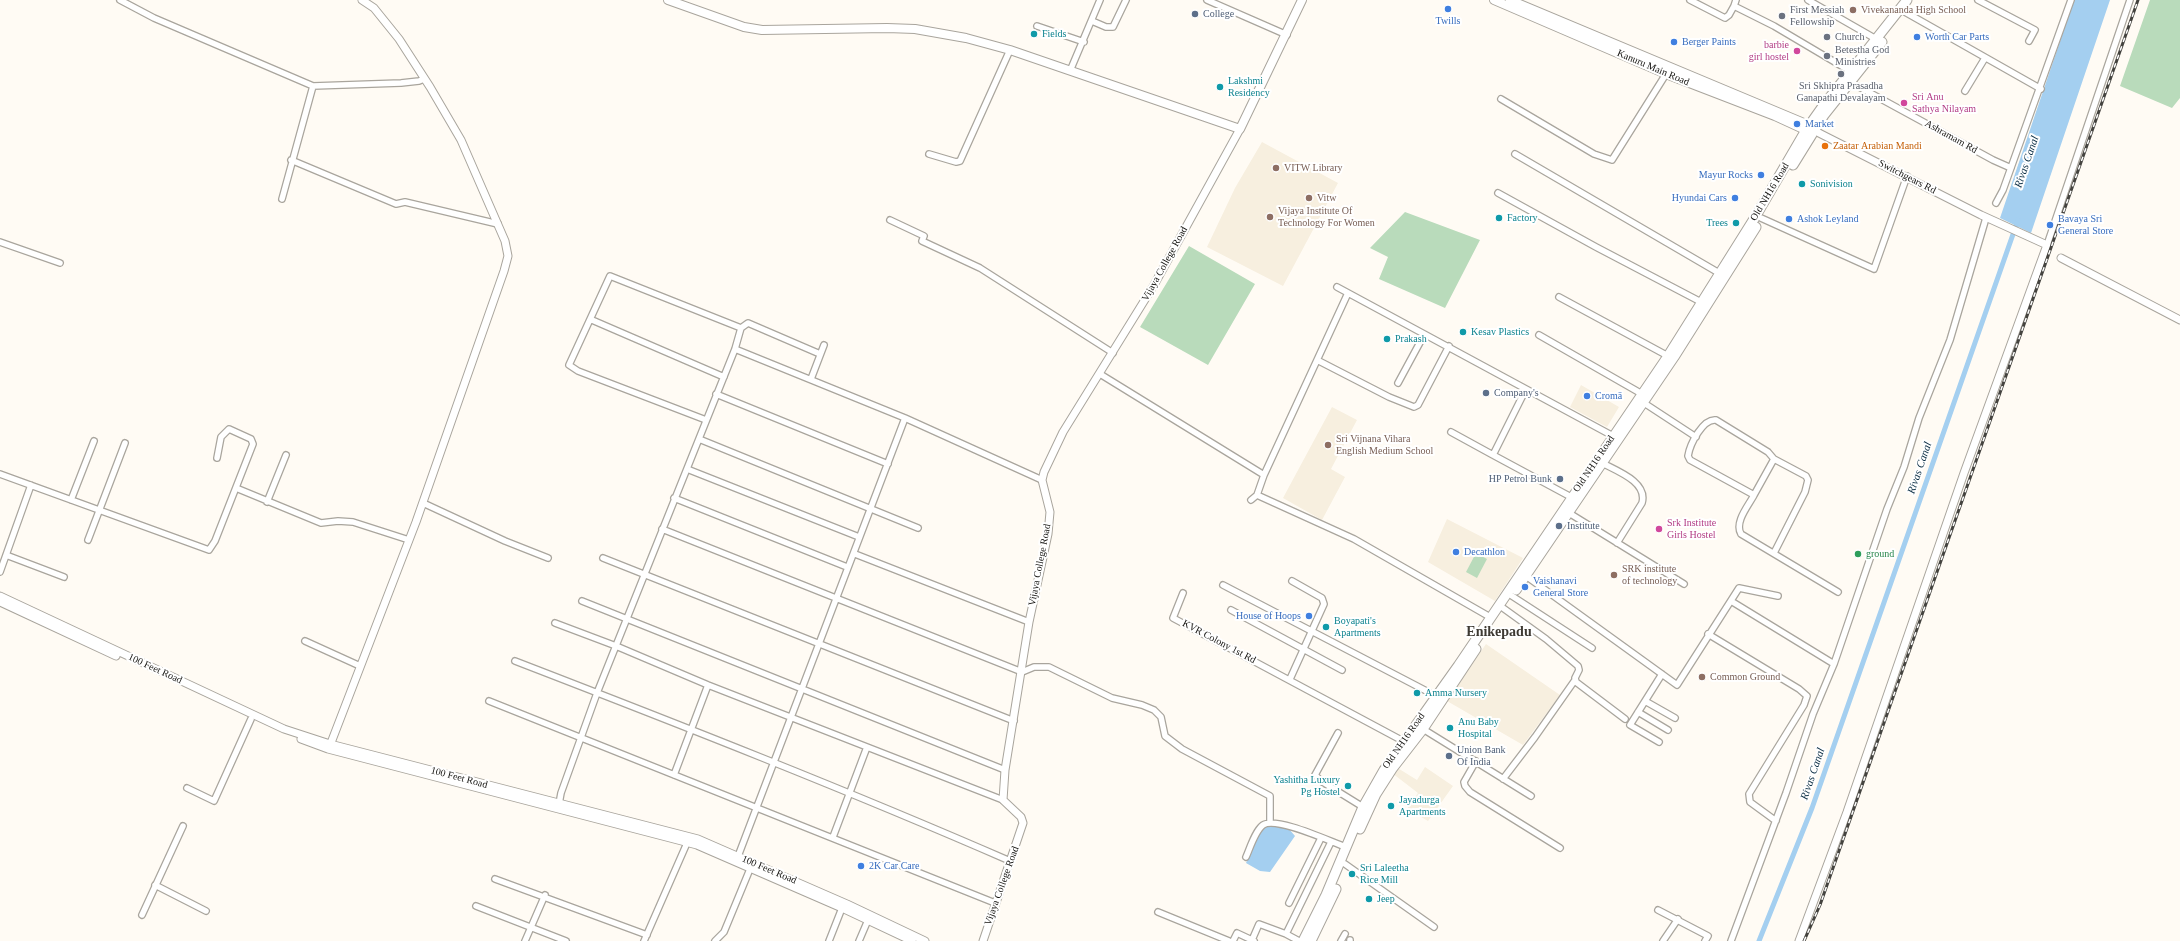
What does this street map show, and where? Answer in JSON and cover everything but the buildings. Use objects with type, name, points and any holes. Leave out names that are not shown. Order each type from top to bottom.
[{"type":"main road","points":[[668,0],[744,27],[762,30],[915,29],[966,38],[1010,50],[1240,129],[1287,35],[1302,0]]},
{"type":"main road","name":"Kanuru Main Road","points":[[1494,0],[1545,18],[1812,130]]},
{"type":"main road","name":"Kanuru Main Road","points":[[1510,0],[1545,18],[1666,74],[1812,130]]},
{"type":"main road","name":"Old NH16 Road","points":[[1311,941],[1324,916],[1376,794],[1392,769],[1423,729],[1602,463],[1719,273],[1850,71],[1907,0]]},
{"type":"main road","name":"Old NH16 Road","points":[[1303,941],[1326,895],[1363,807],[1384,770],[1613,436],[1641,399],[1761,218],[1812,130],[1914,0]]},
{"type":"street","points":[[120,0],[154,18],[313,86],[401,83],[424,79]]},
{"type":"street","points":[[329,746],[423,503],[508,256],[505,241],[461,140],[394,33],[374,8],[362,0]]},
{"type":"street","points":[[1070,71],[1084,42],[1100,0]]},
{"type":"street","points":[[1092,22],[1106,27],[1113,26],[1126,0]]},
{"type":"street","points":[[1207,0],[1287,35]]},
{"type":"street","points":[[1690,0],[1725,18],[1729,15],[1736,0]]},
{"type":"street","points":[[1808,0],[1876,39]]},
{"type":"street","points":[[1978,0],[2034,30],[2029,41]]},
{"type":"street","points":[[1996,203],[2041,89],[2072,0]]},
{"type":"street","points":[[1799,941],[1847,812],[1964,473],[2047,245],[2130,0]]},
{"type":"street","points":[[1734,6],[1774,26],[1850,71]]},
{"type":"street","points":[[1905,12],[2041,89]]},
{"type":"street","points":[[1037,26],[1084,42]]},
{"type":"street","points":[[929,154],[956,162],[960,161],[1010,50]]},
{"type":"street","points":[[1965,91],[1985,58]]},
{"type":"street","points":[[1501,99],[1594,154],[1612,160],[1666,74]]},
{"type":"street","name":"Ashramam Rd","points":[[1850,82],[1992,160],[2011,168]]},
{"type":"street","points":[[282,199],[291,160],[313,86]]},
{"type":"street","name":"Vijaya College Road","points":[[982,941],[1023,823],[1021,817],[1003,800],[1005,770],[1029,622],[1049,524],[1048,500],[1042,480],[1049,458],[1154,285],[1240,129]]},
{"type":"street","name":"Switchgears Rd","points":[[1812,130],[1907,176],[1986,218],[1994,220],[2047,245]]},
{"type":"street","points":[[1515,154],[1719,273]]},
{"type":"street","points":[[291,160],[396,204],[405,202],[498,224]]},
{"type":"street","points":[[1761,218],[1874,269],[1907,176]]},
{"type":"street","points":[[1498,193],[1702,302]]},
{"type":"street","points":[[1731,941],[1776,821],[1813,714],[1834,664],[1887,509],[1904,467],[1919,418],[1950,340],[1986,218]]},
{"type":"street","points":[[890,220],[924,236],[922,241],[980,268],[1113,353]]},
{"type":"street","points":[[0,242],[60,263]]},
{"type":"street","points":[[2061,258],[2180,320]]},
{"type":"street","points":[[706,420],[578,371],[569,365],[592,320],[610,276],[741,328]]},
{"type":"street","points":[[1337,287],[1449,346],[1613,436]]},
{"type":"street","points":[[1251,500],[1256,495],[1348,293]]},
{"type":"street","points":[[1560,297],[1668,356]]},
{"type":"street","points":[[592,320],[724,376]]},
{"type":"street","points":[[559,804],[580,738],[597,693],[724,376],[741,328],[748,323],[820,354]]},
{"type":"street","points":[[1398,383],[1424,334]]},
{"type":"street","points":[[1539,335],[1641,399],[1696,437]]},
{"type":"street","points":[[810,379],[824,345]]},
{"type":"street","points":[[1317,360],[1388,397],[1414,407],[1418,404],[1449,346]]},
{"type":"street","points":[[734,349],[905,418],[1042,480]]},
{"type":"street","points":[[1100,374],[1264,475]]},
{"type":"street","points":[[1493,455],[1526,389]]},
{"type":"street","points":[[716,394],[888,464]]},
{"type":"street","points":[[737,859],[847,567],[855,554],[859,537],[905,418]]},
{"type":"street","points":[[1754,495],[1690,460],[1689,452],[1696,437],[1706,422],[1711,419],[1716,420],[1768,452],[1774,459],[1806,476],[1808,480],[1805,492],[1774,553]]},
{"type":"street","points":[[0,474],[209,550],[212,548],[253,444],[251,439],[229,429],[221,437],[217,458]]},
{"type":"street","points":[[1451,432],[1571,497]]},
{"type":"street","points":[[699,438],[918,528]]},
{"type":"street","points":[[71,500],[94,442]]},
{"type":"street","points":[[88,540],[125,443]]},
{"type":"street","points":[[267,502],[286,455]]},
{"type":"street","points":[[1774,459],[1739,523],[1738,529],[1740,534],[1838,592]]},
{"type":"street","points":[[1602,463],[1636,482],[1642,488],[1644,496],[1642,503],[1617,543]]},
{"type":"street","points":[[686,469],[859,537]]},
{"type":"street","points":[[0,572],[31,485]]},
{"type":"street","points":[[236,488],[321,523],[338,520],[353,522],[409,540]]},
{"type":"street","points":[[1256,495],[1360,542],[1490,617]]},
{"type":"street","points":[[674,498],[847,567]]},
{"type":"street","points":[[423,503],[504,541],[548,558]]},
{"type":"street","points":[[1569,513],[1684,584]]},
{"type":"street","points":[[662,529],[1022,672],[1034,668],[1048,667],[1112,698],[1142,705],[1154,710],[1162,717],[1165,736],[1182,749],[1270,796],[1270,822]]},
{"type":"street","points":[[855,554],[1029,622]]},
{"type":"street","points":[[6,555],[64,577]]},
{"type":"street","points":[[603,558],[1014,721]]},
{"type":"street","points":[[1526,576],[1677,685],[1708,634],[1739,588],[1778,596]]},
{"type":"street","points":[[1292,581],[1324,600],[1323,606],[1290,679],[1403,742]]},
{"type":"street","points":[[1223,585],[1436,696]]},
{"type":"street","name":"KVR Colony 1st Rd","points":[[1183,593],[1173,618],[1290,679]]},
{"type":"street","name":"100 Feet Road","points":[[0,596],[284,729],[329,746],[698,839],[737,859],[750,869],[842,908],[912,941]]},
{"type":"street","points":[[1512,596],[1592,648]]},
{"type":"street","points":[[582,601],[800,690],[1005,770]]},
{"type":"street","points":[[1731,601],[1834,664]]},
{"type":"street","name":"100 Feet Road","points":[[0,602],[281,732],[697,845],[737,859],[848,904],[925,941]]},
{"type":"street","points":[[1503,608],[1546,639],[1578,666],[1579,672],[1535,737],[1503,778]]},
{"type":"street","points":[[1231,610],[1342,670]]},
{"type":"street","points":[[555,623],[616,646],[708,686],[1003,800]]},
{"type":"street","points":[[1708,634],[1799,689],[1807,696],[1804,705],[1749,794],[1750,802],[1776,821]]},
{"type":"street","points":[[305,641],[360,666]]},
{"type":"street","points":[[514,661],[774,764],[850,792],[1010,860]]},
{"type":"street","points":[[1659,742],[1630,725],[1662,674]]},
{"type":"street","points":[[1575,680],[1625,719]]},
{"type":"street","points":[[674,775],[708,686]]},
{"type":"street","points":[[489,701],[833,837],[995,903]]},
{"type":"street","points":[[1645,701],[1675,718]]},
{"type":"street","points":[[1638,712],[1668,730]]},
{"type":"street","points":[[187,788],[214,801],[252,719]]},
{"type":"street","points":[[1423,729],[1531,796]]},
{"type":"street","points":[[1338,733],[1315,775],[1320,782],[1363,807]]},
{"type":"street","points":[[833,837],[866,747]]},
{"type":"street","points":[[1476,761],[1464,782],[1465,786],[1470,792],[1560,848]]},
{"type":"street","points":[[1246,857],[1259,829],[1264,824],[1270,822],[1288,826],[1346,847]]},
{"type":"street","points":[[142,915],[183,826]]},
{"type":"street","points":[[1289,903],[1321,838]]},
{"type":"street","points":[[1286,934],[1331,842]]},
{"type":"street","points":[[644,941],[688,843]]},
{"type":"street","points":[[1345,864],[1434,927]]},
{"type":"street","points":[[715,941],[724,932],[750,869]]},
{"type":"street","points":[[495,878],[647,935]]},
{"type":"street","points":[[155,885],[206,911]]},
{"type":"street","points":[[525,941],[545,896]]},
{"type":"street","points":[[476,906],[566,941]]},
{"type":"street","points":[[830,940],[842,908]]},
{"type":"street","points":[[1658,910],[1678,919],[1708,936],[1705,941]]},
{"type":"street","points":[[1158,912],[1229,941]]},
{"type":"street","points":[[1663,941],[1678,919]]},
{"type":"street","points":[[859,941],[868,920]]},
{"type":"street","points":[[1233,941],[1237,933],[1253,941],[1259,924],[1286,934],[1299,941]]},
{"type":"street","points":[[1341,941],[1345,934]]},
{"type":"shaded area","name":"Vijaya Institute Of Technology For Women","points":[[1262,142],[1338,183],[1283,286],[1207,247],[1235,188]]},
{"type":"shaded area","name":"Cromā","points":[[1581,385],[1619,407],[1607,427],[1570,407]]},
{"type":"shaded area","name":"Sri Vijnana Vihara English Medium School","points":[[1332,407],[1357,420],[1331,469],[1345,477],[1322,520],[1283,498]]},
{"type":"shaded area","points":[[1447,519],[1523,558],[1495,601],[1428,562]]},
{"type":"shaded area","points":[[1486,644],[1560,695],[1523,745],[1447,701]]},
{"type":"shaded area","points":[[1396,767],[1417,780],[1425,767],[1453,786],[1428,821],[1407,809],[1418,793],[1392,773]]},
{"type":"green space","points":[[2150,0],[2180,0],[2180,98],[2172,108],[2120,86]]},
{"type":"green space","points":[[1405,212],[1480,240],[1445,308],[1379,279],[1388,257],[1370,248]]},
{"type":"green space","points":[[1189,246],[1255,284],[1208,365],[1140,327]]},
{"type":"green space","points":[[1476,553],[1487,559],[1477,578],[1466,572]]},
{"type":"water","points":[[2074,0],[2110,0],[2031,233],[2000,218]]},
{"type":"water","points":[[1272,825],[1289,829],[1295,836],[1270,872],[1260,871],[1246,863],[1262,828]]},
{"type":"waterway","name":"Rivas Canal","points":[[1759,941],[1812,808],[2018,220]]},
{"type":"railway","points":[[1804,941],[1820,905],[2138,0]]},
{"type":"place","name":"Twills","points":[[1448,9]]},
{"type":"place","name":"Vivekananda High School","points":[[1853,10]]},
{"type":"place","name":"College","points":[[1195,14]]},
{"type":"place","name":"First Messiah Fellowship","points":[[1782,16]]},
{"type":"place","name":"Fields","points":[[1034,34]]},
{"type":"place","name":"Church","points":[[1827,37]]},
{"type":"place","name":"Worth Car Parts","points":[[1917,37]]},
{"type":"place","name":"Berger Paints","points":[[1674,42]]},
{"type":"place","name":"barbie girl hostel","points":[[1797,51]]},
{"type":"place","name":"Betestha God Ministries","points":[[1827,56]]},
{"type":"place","name":"Sri Skhipra Prasadha Ganapathi Devalayam","points":[[1841,74]]},
{"type":"place","name":"Lakshmi Residency","points":[[1220,87]]},
{"type":"place","name":"Sri Anu Sathya Nilayam","points":[[1904,103]]},
{"type":"place","name":"Market","points":[[1797,124]]},
{"type":"place","name":"Zaatar Arabian Mandi","points":[[1825,146]]},
{"type":"place","name":"VITW Library","points":[[1276,168]]},
{"type":"place","name":"Mayur Rocks","points":[[1761,175]]},
{"type":"place","name":"Sonivision","points":[[1802,184]]},
{"type":"place","name":"Vitw","points":[[1309,198]]},
{"type":"place","name":"Hyundai Cars","points":[[1735,198]]},
{"type":"place","name":"Vijaya Institute Of Technology For Women","points":[[1270,217]]},
{"type":"place","name":"Factory","points":[[1499,218]]},
{"type":"place","name":"Ashok Leyland","points":[[1789,219]]},
{"type":"place","name":"Trees","points":[[1736,223]]},
{"type":"place","name":"Bavaya Sri General Store","points":[[2050,225]]},
{"type":"place","name":"Kesav Plastics","points":[[1463,332]]},
{"type":"place","name":"Prakash","points":[[1387,339]]},
{"type":"place","name":"Company's","points":[[1486,393]]},
{"type":"place","name":"Cromā","points":[[1587,396]]},
{"type":"place","name":"Sri Vijnana Vihara English Medium School","points":[[1328,445]]},
{"type":"place","name":"HP Petrol Bunk","points":[[1560,479]]},
{"type":"place","name":"Institute","points":[[1559,526]]},
{"type":"place","name":"Srk Institute Girls Hostel","points":[[1659,529]]},
{"type":"place","name":"Decathlon","points":[[1456,552]]},
{"type":"place","name":"ground","points":[[1858,554]]},
{"type":"place","name":"SRK institute of technology","points":[[1614,575]]},
{"type":"place","name":"Vaishanavi General Store","points":[[1525,587]]},
{"type":"place","name":"House of Hoops","points":[[1309,616]]},
{"type":"place","name":"Boyapati's Apartments","points":[[1326,627]]},
{"type":"place","name":"Common Ground","points":[[1702,677]]},
{"type":"place","name":"Amma Nursery","points":[[1417,693]]},
{"type":"place","name":"Anu Baby Hospital","points":[[1450,728]]},
{"type":"place","name":"Union Bank Of India","points":[[1449,756]]},
{"type":"place","name":"Yashitha Luxury Pg Hostel","points":[[1348,786]]},
{"type":"place","name":"Jayadurga Apartments","points":[[1391,806]]},
{"type":"place","name":"2K Car Care","points":[[861,866]]},
{"type":"place","name":"Sri Laleetha Rice Mill","points":[[1352,874]]},
{"type":"place","name":"Jeep","points":[[1369,899]]},
{"type":"district","name":"Enikepadu","points":[[1499,632]]}]
